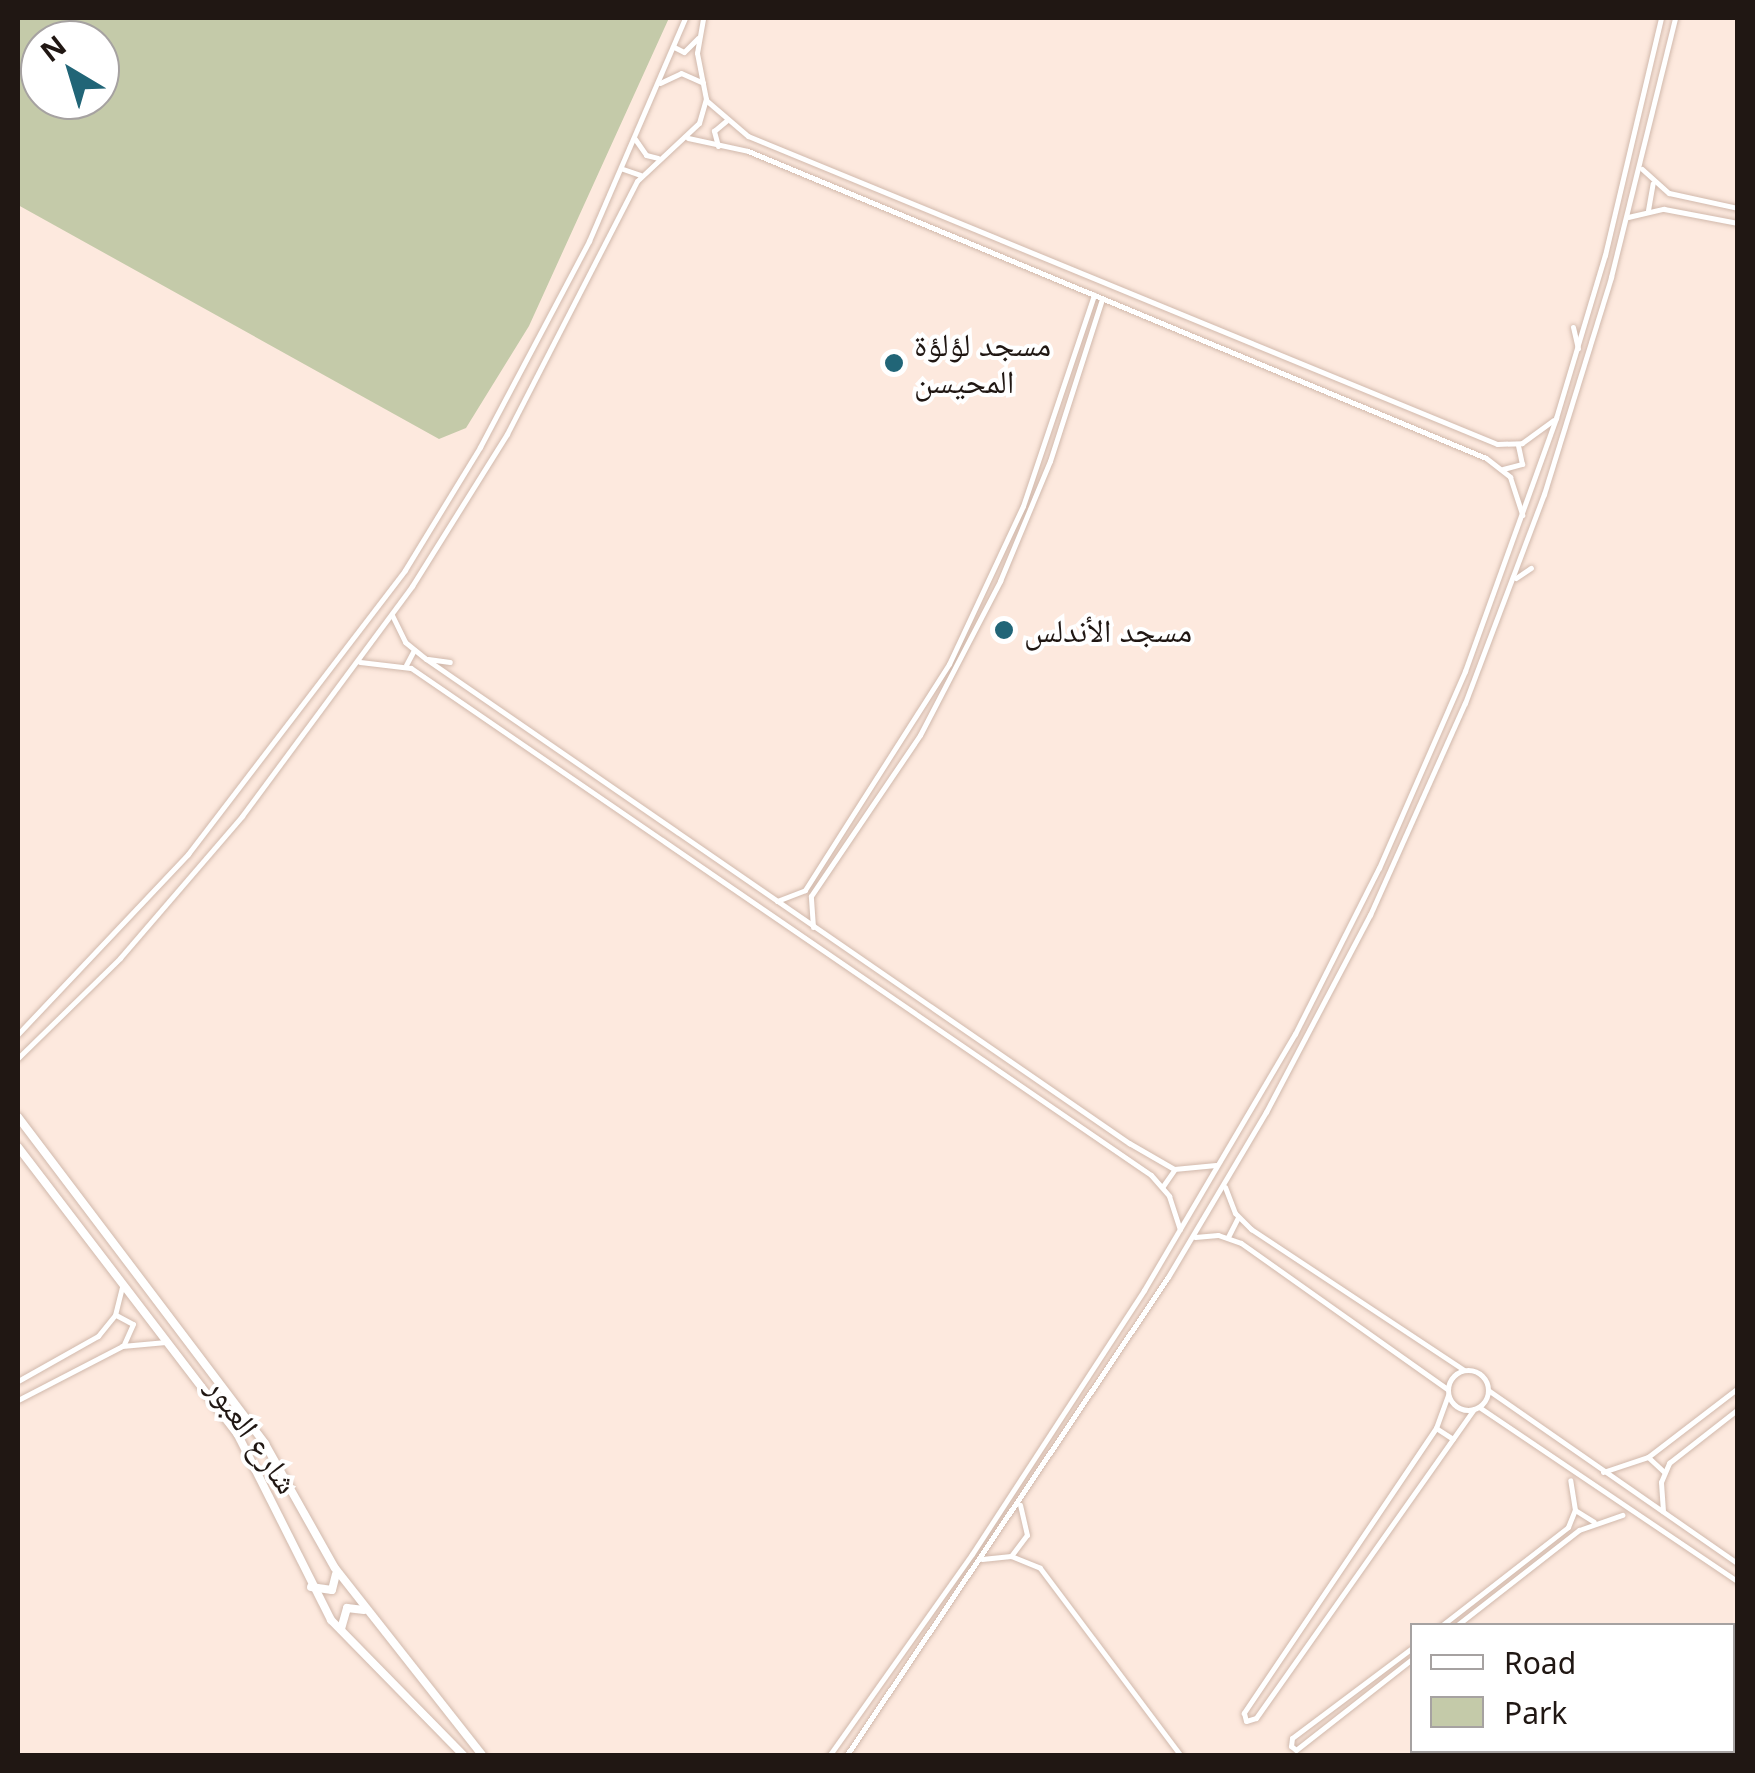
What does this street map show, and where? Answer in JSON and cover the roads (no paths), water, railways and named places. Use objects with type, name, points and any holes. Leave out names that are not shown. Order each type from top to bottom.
[{"type":"main road","name":"شارع العبور","points":[[18,1117],[265,1444],[335,1568],[482,1756]]},
{"type":"main road","name":"شارع العبور","points":[[18,1147],[252,1458],[311,1586],[341,1631],[420,1704],[464,1756]]},
{"type":"main road","points":[[311,1586],[335,1588],[335,1568]]},
{"type":"main road","points":[[341,1631],[347,1608],[368,1612]]},
{"type":"street","points":[[18,1034],[138,912],[282,739],[385,600],[462,478],[623,169],[685,18]]},
{"type":"street","points":[[18,1058],[120,958],[224,837],[392,616],[508,434],[640,176],[688,138],[706,99],[698,38],[703,18]]},
{"type":"street","points":[[829,1756],[972,1554],[1180,1229],[1314,1000],[1428,760],[1523,518],[1578,348],[1661,18]]},
{"type":"street","points":[[846,1756],[982,1559],[1192,1238],[1225,1185],[1352,950],[1459,716],[1514,580],[1628,217],[1675,18]]},
{"type":"street","points":[[1657,36],[1670,40]]},
{"type":"street","points":[[674,46],[684,52],[698,38]]},
{"type":"street","points":[[1654,50],[1668,53]]},
{"type":"street","points":[[659,84],[681,73],[705,86]]},
{"type":"street","points":[[706,99],[726,122],[1393,404],[1497,444],[1517,444],[1556,418]]},
{"type":"street","points":[[718,146],[714,132],[726,122]]},
{"type":"street","points":[[688,138],[748,151],[1503,470],[1522,464],[1517,444]]},
{"type":"street","points":[[635,139],[646,155],[660,158]]},
{"type":"street","points":[[1640,167],[1654,183],[1678,196],[1738,208]]},
{"type":"street","points":[[623,169],[640,176]]},
{"type":"street","points":[[1648,210],[1654,183]]},
{"type":"street","points":[[1628,217],[1648,210],[1738,223]]},
{"type":"street","points":[[1014,263],[1021,247]]},
{"type":"street","points":[[1110,285],[1114,276]]},
{"type":"street","points":[[803,893],[897,752],[957,649],[1044,451],[1094,295]]},
{"type":"street","points":[[815,930],[811,896],[906,758],[1000,581],[1053,454],[1102,298]]},
{"type":"street","points":[[1573,326],[1578,348]]},
{"type":"street","points":[[1393,404],[1396,395]]},
{"type":"street","points":[[1044,451],[1053,454]]},
{"type":"street","points":[[1503,470],[1523,518]]},
{"type":"street","points":[[1514,580],[1531,568]]},
{"type":"street","points":[[392,616],[414,650],[426,659],[952,1022],[1174,1169],[1216,1165]]},
{"type":"street","points":[[406,665],[414,650]]},
{"type":"street","points":[[426,659],[450,662]]},
{"type":"street","points":[[360,662],[406,665],[945,1032],[1163,1186],[1180,1229]]},
{"type":"street","points":[[1454,698],[1465,702]]},
{"type":"street","points":[[1448,711],[1459,716]]},
{"type":"street","points":[[295,722],[308,730]]},
{"type":"street","points":[[282,739],[295,748]]},
{"type":"street","points":[[897,752],[906,758]]},
{"type":"street","points":[[1418,756],[1428,760]]},
{"type":"street","points":[[890,763],[900,767]]},
{"type":"street","points":[[650,829],[658,818]]},
{"type":"street","points":[[224,837],[232,842]]},
{"type":"street","points":[[775,901],[803,893],[811,896]]},
{"type":"street","points":[[945,1032],[952,1022]]},
{"type":"street","points":[[1163,1186],[1174,1169]]},
{"type":"street","points":[[1225,1185],[1238,1217],[1464,1370],[1482,1376],[1488,1390],[1738,1564]]},
{"type":"street","points":[[1200,1192],[1215,1201]]},
{"type":"street","points":[[1192,1206],[1206,1215]]},
{"type":"street","points":[[1228,1237],[1238,1217]]},
{"type":"street","points":[[1192,1238],[1228,1237],[1448,1392],[1456,1407],[1476,1408],[1738,1582]]},
{"type":"street","points":[[18,1381],[93,1340],[115,1315],[122,1283]]},
{"type":"street","points":[[115,1315],[134,1324],[122,1346]]},
{"type":"street","points":[[18,1400],[122,1346],[168,1343]]},
{"type":"street","points":[[1464,1370],[1448,1392],[1436,1428],[1244,1713],[1246,1721],[1256,1718],[1488,1390]]},
{"type":"street","points":[[1603,1472],[1648,1457],[1738,1388]]},
{"type":"street","points":[[1664,1472],[1738,1409]]},
{"type":"street","points":[[1436,1428],[1453,1439]]},
{"type":"street","points":[[1648,1457],[1664,1472],[1664,1514]]},
{"type":"street","points":[[1446,1623],[1562,1533],[1575,1510],[1570,1480]]},
{"type":"street","points":[[1011,1556],[1026,1536],[1020,1502]]},
{"type":"street","points":[[1575,1510],[1594,1522]]},
{"type":"street","points":[[1460,1623],[1594,1522],[1622,1515]]},
{"type":"street","points":[[1664,1542],[1669,1535]]},
{"type":"street","points":[[982,1559],[1011,1556],[1040,1568],[1182,1756]]},
{"type":"street","points":[[1410,1650],[1292,1738],[1292,1748],[1410,1660]]},
{"type":"place","name":"مسجد لؤلؤة المحيسن","points":[[894,363]]},
{"type":"place","name":"مسجد الأندلس","points":[[1004,630]]}]
